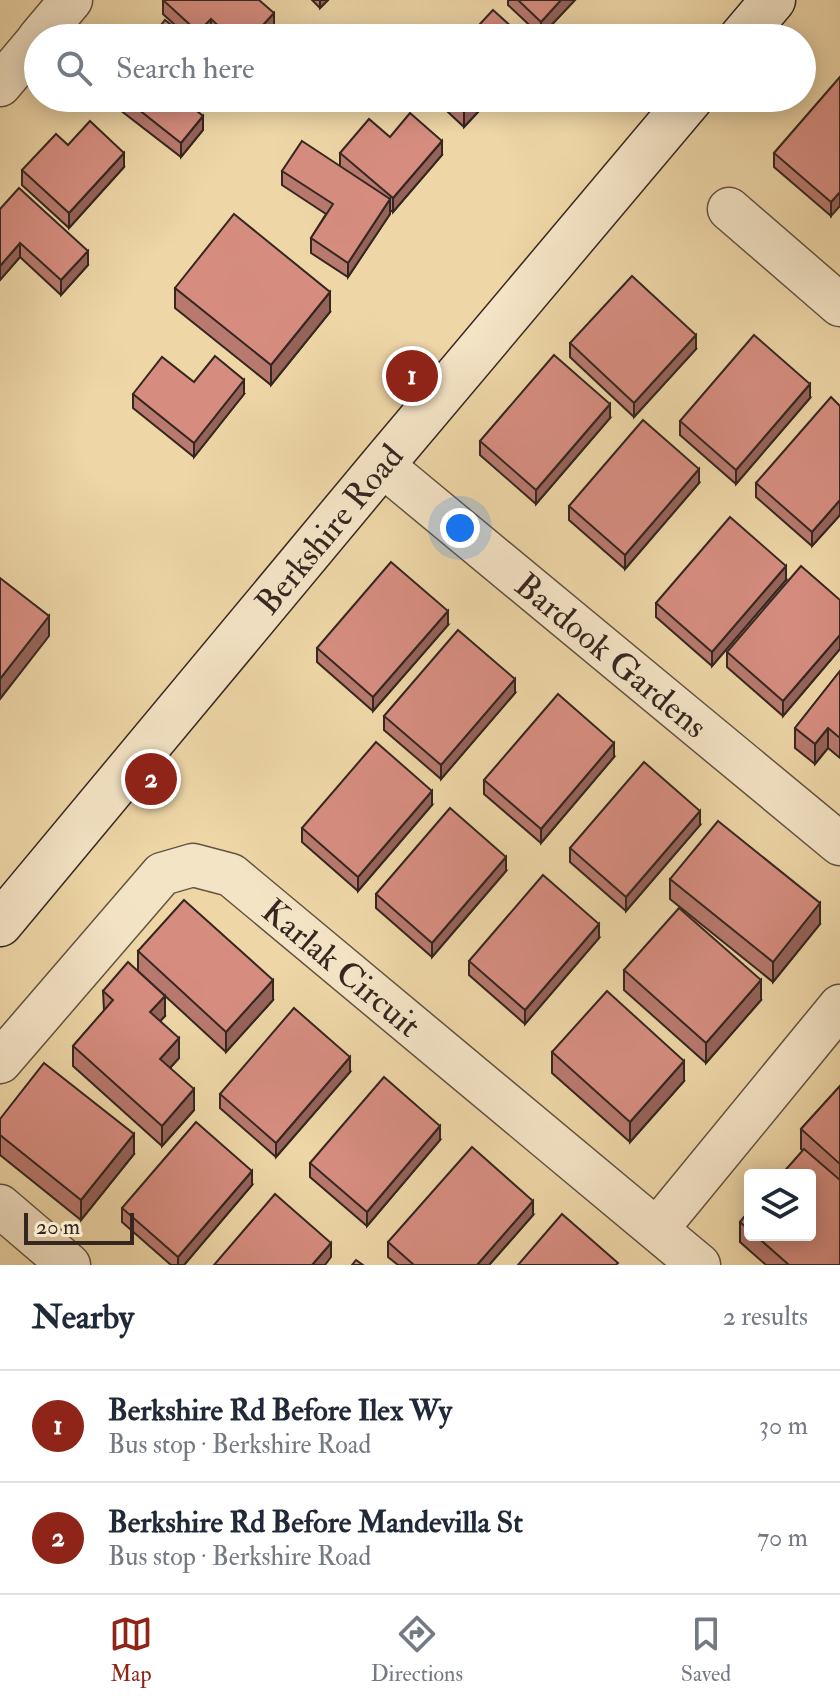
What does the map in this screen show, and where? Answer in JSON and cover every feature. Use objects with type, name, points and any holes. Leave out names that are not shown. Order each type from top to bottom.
[{"type":"main road","points":[[753,24],[773,0]]},
{"type":"main road","name":"Berkshire Road","points":[[0,924],[679,112]]},
{"type":"street","points":[[51,24],[71,0]]},
{"type":"street","points":[[0,85],[24,57]]},
{"type":"street","points":[[729,209],[840,305]]},
{"type":"street","name":"Bardook Gardens","points":[[382,465],[840,844]]},
{"type":"street","name":"Karlak Circuit","points":[[0,1062],[162,874],[193,865],[231,875],[699,1265]]},
{"type":"street","points":[[657,1229],[840,1006]]},
{"type":"street","points":[[0,1206],[69,1265]]},
{"type":"building","points":[[163,0],[259,0],[274,13],[264,24],[216,24],[211,19],[206,24],[189,24]]},
{"type":"building","points":[[518,0],[561,0],[541,22]]},
{"type":"building","points":[[493,10],[508,24],[480,24]]},
{"type":"building","points":[[840,77],[840,192],[831,202],[774,153],[810,112],[816,112],[816,105]]},
{"type":"building","points":[[142,112],[198,112],[203,116],[181,143]]},
{"type":"building","points":[[410,113],[442,141],[393,198],[340,153],[369,119],[390,137]]},
{"type":"building","points":[[90,121],[124,153],[69,213],[22,170],[56,134],[68,145]]},
{"type":"building","points":[[302,141],[390,199],[348,263],[311,238],[333,204],[282,171]]},
{"type":"building","points":[[19,188],[88,251],[61,280],[20,243],[0,266],[0,209]]},
{"type":"building","points":[[234,214],[330,292],[271,365],[175,288]]},
{"type":"building","points":[[632,276],[696,335],[634,403],[570,343]]},
{"type":"building","points":[[754,335],[810,384],[736,470],[680,421]]},
{"type":"building","points":[[554,355],[610,404],[536,490],[480,441]]},
{"type":"building","points":[[215,356],[244,380],[194,443],[133,394],[162,357],[194,382]]},
{"type":"building","points":[[831,397],[840,406],[840,500],[812,532],[756,483]]},
{"type":"building","points":[[643,420],[699,469],[625,555],[569,506]]},
{"type":"building","points":[[730,517],[786,566],[712,652],[656,603]]},
{"type":"building","points":[[391,562],[448,611],[373,697],[317,648]]},
{"type":"building","points":[[801,566],[840,600],[840,635],[783,701],[727,652]]},
{"type":"building","points":[[0,578],[49,616],[0,679]]},
{"type":"building","points":[[458,630],[515,679],[441,765],[384,716]]},
{"type":"building","points":[[840,671],[840,738],[828,728],[815,744],[795,728]]},
{"type":"building","points":[[558,694],[614,743],[541,829],[484,780]]},
{"type":"building","points":[[376,742],[432,791],[358,877],[302,828]]},
{"type":"building","points":[[644,762],[700,811],[626,897],[570,848]]},
{"type":"building","points":[[450,808],[506,857],[432,943],[376,894]]},
{"type":"building","points":[[718,821],[820,903],[773,962],[670,879]]},
{"type":"building","points":[[543,875],[599,924],[525,1010],[469,961]]},
{"type":"building","points":[[184,900],[273,980],[226,1032],[138,951]]},
{"type":"building","points":[[679,908],[761,980],[706,1043],[624,970]]},
{"type":"building","points":[[128,962],[165,996],[150,1012],[179,1038],[160,1059],[194,1089],[162,1126],[73,1046],[113,1000],[103,991]]},
{"type":"building","points":[[607,991],[684,1061],[630,1122],[552,1052]]},
{"type":"building","points":[[294,1008],[350,1057],[276,1143],[220,1094]]},
{"type":"building","points":[[44,1063],[134,1134],[81,1200],[0,1135],[0,1119]]},
{"type":"building","points":[[384,1077],[440,1126],[367,1212],[310,1163]]},
{"type":"building","points":[[840,1086],[840,1164],[801,1129]]},
{"type":"building","points":[[196,1122],[252,1171],[178,1257],[122,1208]]},
{"type":"building","points":[[472,1147],[533,1201],[477,1265],[414,1265],[388,1242]]},
{"type":"building","points":[[804,1149],[840,1180],[840,1265],[789,1265],[762,1241],[816,1241],[816,1169],[786,1169]]},
{"type":"building","points":[[275,1194],[331,1243],[312,1265],[214,1265]]},
{"type":"building","points":[[562,1214],[618,1263],[518,1265]]},
{"type":"place","name":"Berkshire Rd Before Ilex Wy","points":[[412,376]]},
{"type":"place","name":"Berkshire Rd Before Mandevilla St","points":[[151,779]]}]
